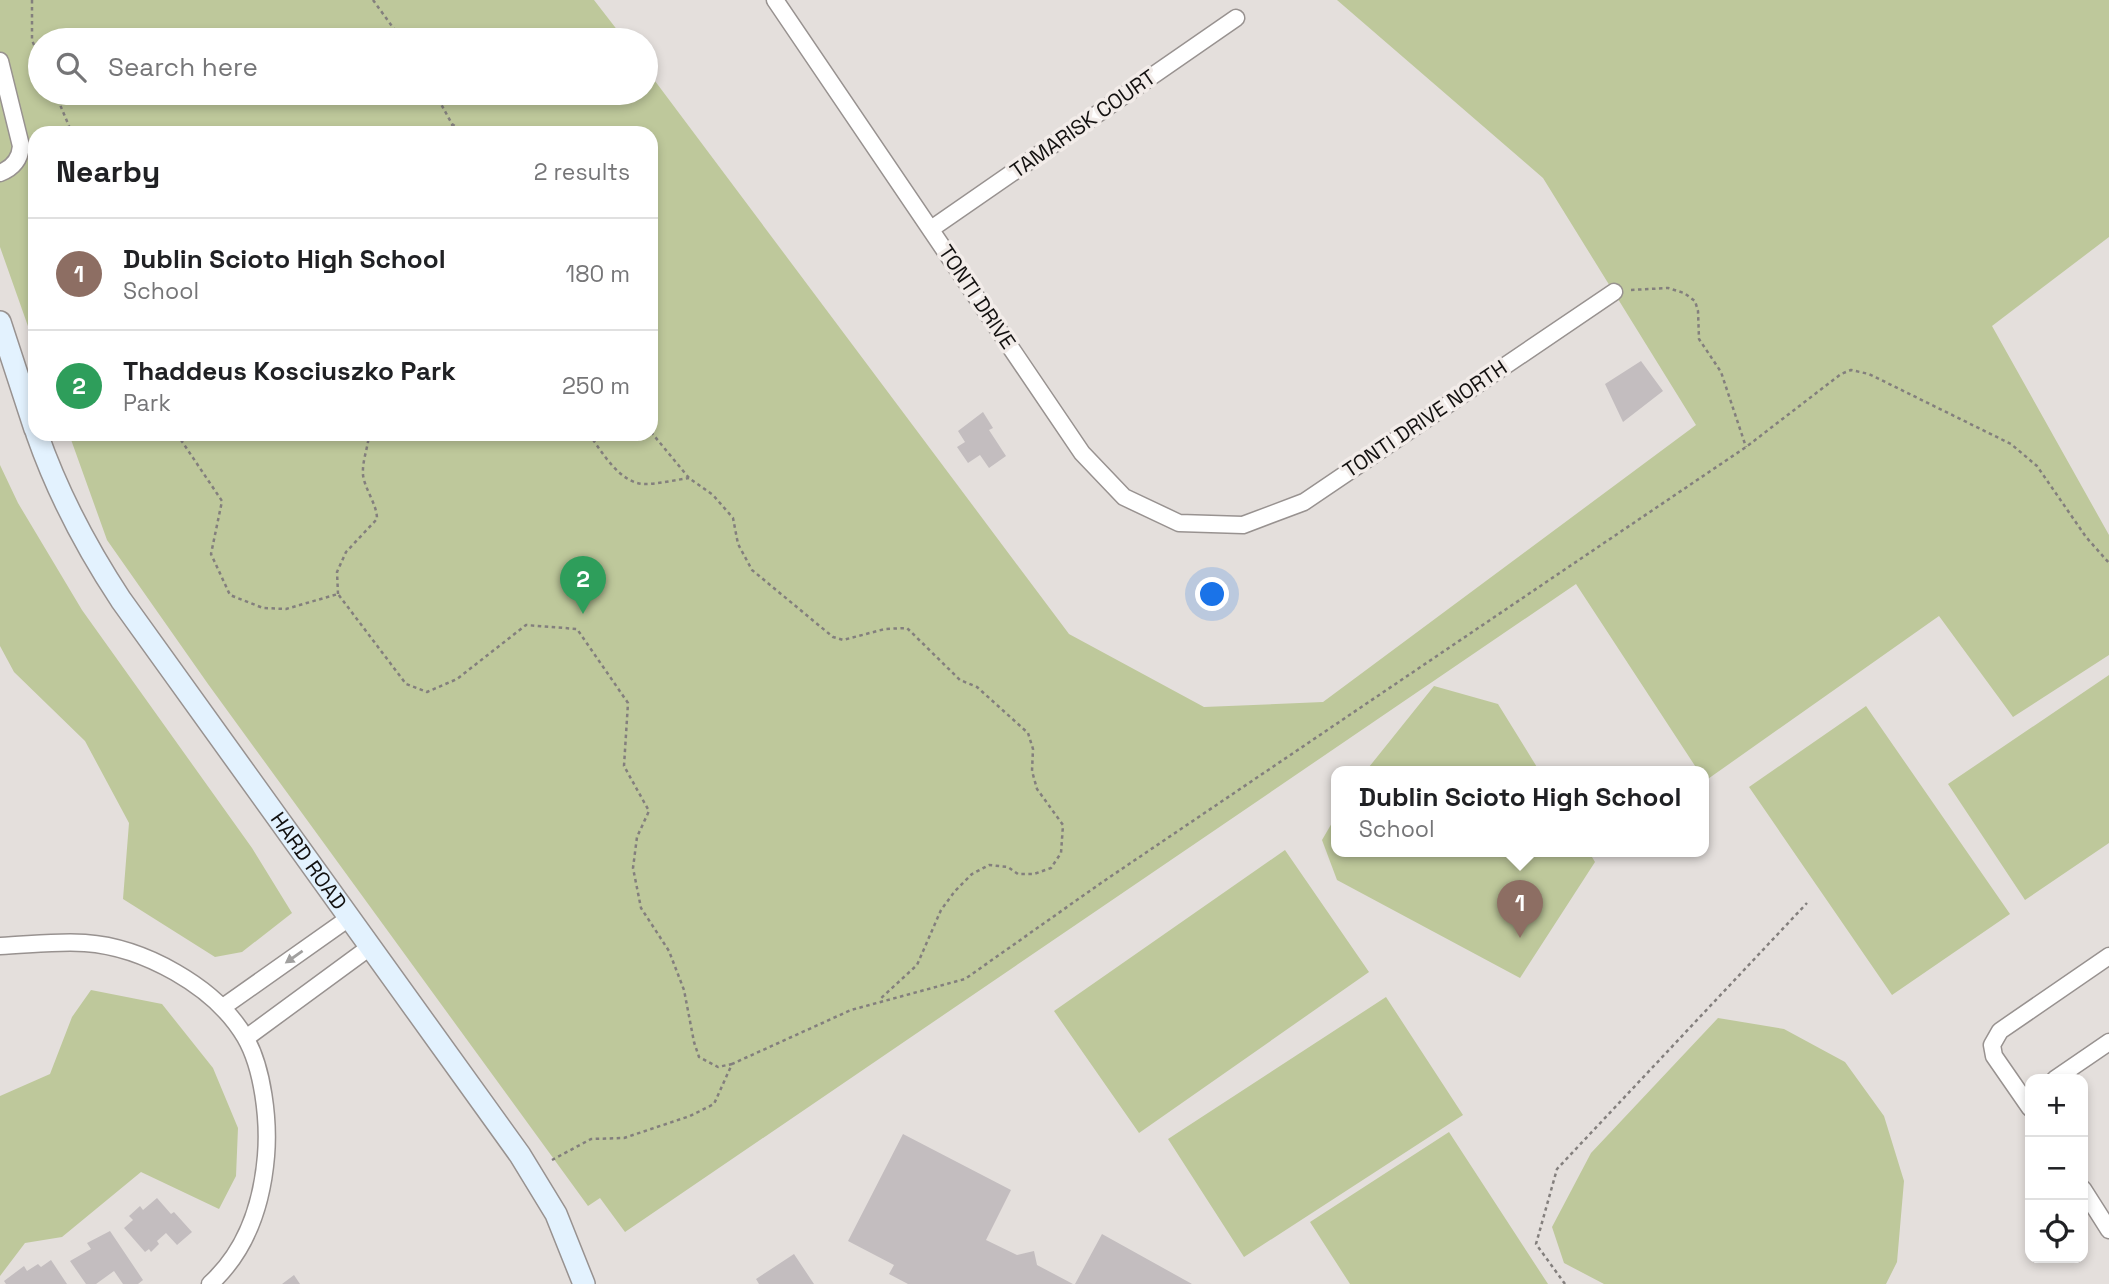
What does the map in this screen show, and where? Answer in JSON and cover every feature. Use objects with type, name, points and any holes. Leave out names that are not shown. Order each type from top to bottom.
[{"type":"main road","points":[[0,322],[28,408]]},
{"type":"main road","name":"HARD ROAD","points":[[39,441],[50,471],[94,559],[541,1187],[570,1243],[584,1284]]},
{"type":"street","name":"TONTI DRIVE","points":[[775,0],[1082,453],[1124,497],[1179,523],[1227,525]]},
{"type":"street","name":"TAMARISK COURT","points":[[931,229],[1236,18]]},
{"type":"street","points":[[0,61],[21,146],[15,163],[0,173]]},
{"type":"street","name":"TONTI DRIVE NORTH","points":[[1227,525],[1243,525],[1304,502],[1614,292]]},
{"type":"street","points":[[223,1007],[349,918]]},
{"type":"street","points":[[0,946],[86,943],[133,952],[180,975],[223,1007],[246,1038],[264,1095],[267,1145],[264,1177],[252,1220],[240,1247],[230,1263],[210,1284]]},
{"type":"street","points":[[246,1038],[370,947]]},
{"type":"street","points":[[2025,1097],[1994,1056],[1992,1045],[2000,1031],[2109,956]]},
{"type":"street","points":[[2062,1074],[2109,1042]]},
{"type":"street","points":[[2088,1197],[2109,1230]]},
{"type":"path","points":[[32,0],[32,28]]},
{"type":"path","points":[[373,0],[393,28]]},
{"type":"path","points":[[60,105],[69,126]]},
{"type":"path","points":[[442,105],[455,126]]},
{"type":"path","points":[[1614,292],[1668,288],[1684,293],[1695,301],[1699,339],[1721,372],[1746,447]]},
{"type":"path","points":[[368,441],[363,477],[377,512],[377,519],[346,552],[337,572],[338,594],[406,684],[427,692],[457,679],[526,625],[577,629],[628,703],[624,766],[649,811],[637,837],[633,867],[641,908],[669,951],[684,990],[699,1057],[718,1068],[851,1010],[965,979],[1112,875],[1746,447],[1841,374],[1851,370],[1869,374],[2011,444],[2037,466],[2086,537],[2109,563]]},
{"type":"path","points":[[658,440],[689,478],[713,495],[733,518],[738,544],[752,570],[832,637],[843,640],[885,629],[907,628],[960,680],[977,687],[1028,733],[1033,749],[1032,771],[1037,789],[1063,825],[1061,853],[1051,868],[1034,874],[1018,874],[1008,867],[989,865],[972,874],[942,910],[917,965],[877,1003]]},
{"type":"path","points":[[182,441],[222,501],[211,554],[230,596],[263,608],[286,609],[338,594]]},
{"type":"path","points":[[594,441],[626,480],[643,485],[689,478]]},
{"type":"path","points":[[1565,1284],[1536,1244],[1557,1169],[1807,903]]},
{"type":"path","points":[[552,1160],[591,1139],[624,1138],[690,1116],[714,1104],[732,1064]]},
{"type":"green space","points":[[0,0],[594,0],[616,28],[28,28],[28,105],[658,105],[658,85],[1069,634],[1204,707],[1323,702],[1696,425],[1543,178],[1337,0],[2109,0],[2109,237],[1992,326],[2109,535],[2109,655],[2013,717],[1939,616],[1709,778],[1709,766],[1695,766],[1576,584],[625,1232],[600,1198],[588,1206],[208,684],[107,540],[72,441],[658,441],[658,126],[28,126],[28,326],[0,247]]},
{"type":"green space","points":[[0,465],[18,503],[82,610],[252,848],[292,913],[242,952],[215,957],[123,899],[129,823],[85,741],[14,672],[0,646]]},
{"type":"green space","points":[[2109,675],[2109,843],[2025,900],[1948,784]]},
{"type":"green space","points":[[1434,686],[1498,704],[1536,766],[1370,766]]},
{"type":"green space","points":[[1866,706],[2010,914],[1892,995],[1749,787]]},
{"type":"green space","points":[[1331,825],[1331,857],[1592,857],[1595,862],[1520,978],[1337,880],[1322,840]]},
{"type":"green space","points":[[1285,850],[1369,972],[1139,1133],[1054,1011]]},
{"type":"green space","points":[[91,990],[162,1004],[213,1068],[238,1128],[236,1176],[219,1209],[141,1172],[62,1237],[25,1243],[0,1276],[0,1096],[50,1074],[72,1017]]},
{"type":"green space","points":[[1386,997],[1463,1115],[1244,1257],[1168,1139]]},
{"type":"green space","points":[[1718,1018],[1784,1029],[1845,1062],[1884,1116],[1904,1181],[1897,1262],[1886,1284],[1604,1284],[1564,1263],[1552,1227],[1591,1153]]},
{"type":"green space","points":[[1449,1132],[1548,1284],[1350,1284],[1310,1222]]},
{"type":"building","points":[[1641,361],[1663,391],[1623,422],[1605,384]]},
{"type":"building","points":[[983,412],[993,428],[989,430],[1006,456],[989,468],[980,455],[968,463],[957,447],[965,442],[958,431]]},
{"type":"building","points":[[903,1134],[1011,1190],[986,1240],[1017,1255],[1034,1251],[1037,1265],[1073,1284],[908,1284],[889,1274],[894,1265],[848,1241]]},
{"type":"building","points":[[157,1198],[192,1232],[177,1245],[166,1233],[157,1241],[159,1244],[151,1252],[149,1249],[145,1252],[124,1228],[133,1220],[129,1216],[140,1206],[143,1210]]},
{"type":"building","points":[[110,1231],[143,1280],[138,1284],[123,1284],[114,1271],[96,1284],[86,1284],[70,1261],[91,1249],[87,1243]]},
{"type":"building","points":[[1102,1234],[1192,1284],[1075,1284]]},
{"type":"building","points":[[794,1254],[814,1284],[759,1284],[756,1279]]},
{"type":"building","points":[[51,1260],[67,1284],[6,1284],[4,1281],[24,1266],[27,1271],[38,1264],[41,1267]]},
{"type":"building","points":[[294,1275],[300,1284],[282,1284]]},
{"type":"place","name":"Thaddeus Kosciuszko Park","points":[[583,614]]},
{"type":"place","name":"Dublin Scioto High School","points":[[1520,938]]}]
